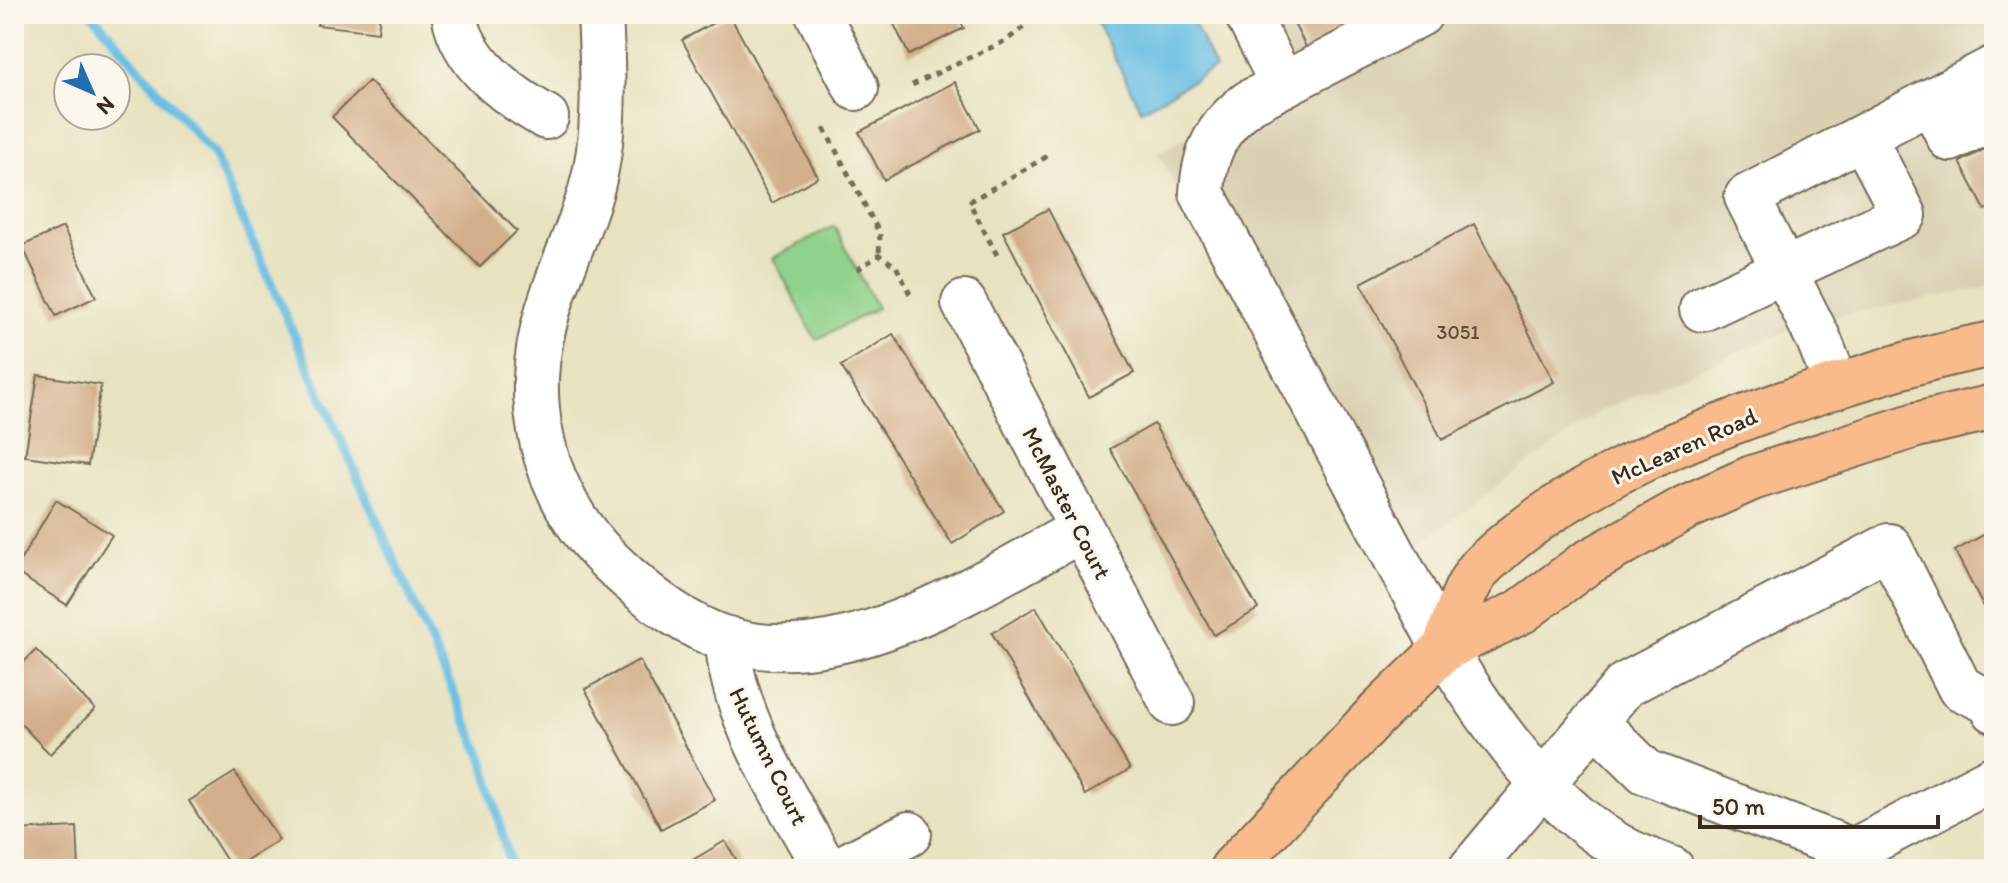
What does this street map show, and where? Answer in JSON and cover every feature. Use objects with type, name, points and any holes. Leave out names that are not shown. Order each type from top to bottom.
[{"type":"main road","name":"McLearen Road","points":[[1444,649],[1484,563],[1550,513],[1660,451],[1731,420],[1899,365],[1994,344]]},
{"type":"main road","name":"McLearen Road","points":[[1232,869],[1373,718],[1444,649],[1522,611],[1585,564],[1687,507],[1797,464],[1916,425],[1994,407]]},
{"type":"street","points":[[454,14],[469,51],[491,80],[546,117]]},
{"type":"street","points":[[600,14],[603,87],[601,142],[591,191],[549,299],[539,340],[537,395],[545,457],[559,494],[602,554],[664,606],[728,639],[772,645],[819,644],[859,637],[898,624],[1081,530]]},
{"type":"street","points":[[818,14],[856,88]]},
{"type":"street","points":[[1247,14],[1283,85]]},
{"type":"street","points":[[1420,14],[1250,102],[1220,129],[1206,154],[1202,193],[1444,649],[1484,716],[1570,810],[1624,849],[1672,869]]},
{"type":"street","points":[[1837,386],[1747,197],[1994,68]]},
{"type":"street","points":[[1931,101],[1950,139],[1994,117]]},
{"type":"street","points":[[1702,309],[1904,215],[1863,137]]},
{"type":"street","name":"McMaster Court","points":[[964,303],[1172,703]]},
{"type":"street","points":[[1471,869],[1625,685],[1889,546],[1960,688],[1990,702],[1994,710]]},
{"type":"street","name":"Hutumn Court","points":[[728,639],[729,668],[737,701],[825,869]]},
{"type":"street","points":[[1595,722],[1646,772],[1853,851],[1994,778]]},
{"type":"street","points":[[840,869],[909,834]]},
{"type":"path","points":[[912,85],[1007,40],[1028,24]]},
{"type":"path","points":[[824,128],[880,234],[879,255]]},
{"type":"path","points":[[997,255],[969,202],[1051,154]]},
{"type":"path","points":[[857,270],[879,255]]},
{"type":"path","points":[[879,255],[896,266],[912,298]]},
{"type":"shaded area","points":[[1247,14],[1994,14],[1994,286],[1810,321],[1602,410],[1397,560],[1157,153],[1282,85]]},
{"type":"green space","points":[[834,226],[877,308],[816,340],[773,258]]},
{"type":"water","points":[[1092,14],[1190,14],[1215,68],[1141,110]]},
{"type":"building","points":[[319,14],[380,14],[378,32],[317,25]]},
{"type":"building","points":[[729,14],[818,177],[772,203],[682,40]]},
{"type":"building","points":[[889,14],[957,14],[964,28],[909,55]]},
{"type":"building","points":[[1289,14],[1375,14],[1307,49]]},
{"type":"building","points":[[369,81],[517,231],[480,267],[332,117]]},
{"type":"building","points":[[955,82],[980,129],[884,180],[859,132]]},
{"type":"building","points":[[1994,144],[1994,205],[1985,210],[1960,162]]},
{"type":"building","points":[[1048,209],[1134,373],[1089,397],[1003,232]]},
{"type":"building","points":[[1474,224],[1554,382],[1442,440],[1361,283]]},
{"type":"building","points":[[63,227],[96,297],[56,316],[22,246]]},
{"type":"building","points":[[893,334],[1004,511],[952,544],[841,366]]},
{"type":"building","points":[[38,375],[101,385],[88,465],[25,456]]},
{"type":"building","points":[[1154,424],[1258,609],[1214,635],[1110,449]]},
{"type":"building","points":[[56,500],[112,535],[67,605],[14,571]]},
{"type":"building","points":[[1994,529],[1994,628],[1955,551]]},
{"type":"building","points":[[1036,607],[1130,769],[1085,795],[992,633]]},
{"type":"building","points":[[36,650],[95,709],[50,754],[14,717],[14,672]]},
{"type":"building","points":[[639,660],[715,800],[661,829],[585,689]]},
{"type":"building","points":[[235,772],[279,840],[232,869],[189,801]]},
{"type":"building","points":[[77,827],[79,869],[14,869],[14,830]]},
{"type":"building","points":[[725,841],[742,869],[677,869]]},
{"type":"waterway","points":[[92,14],[214,155],[484,761],[511,869]]}]
